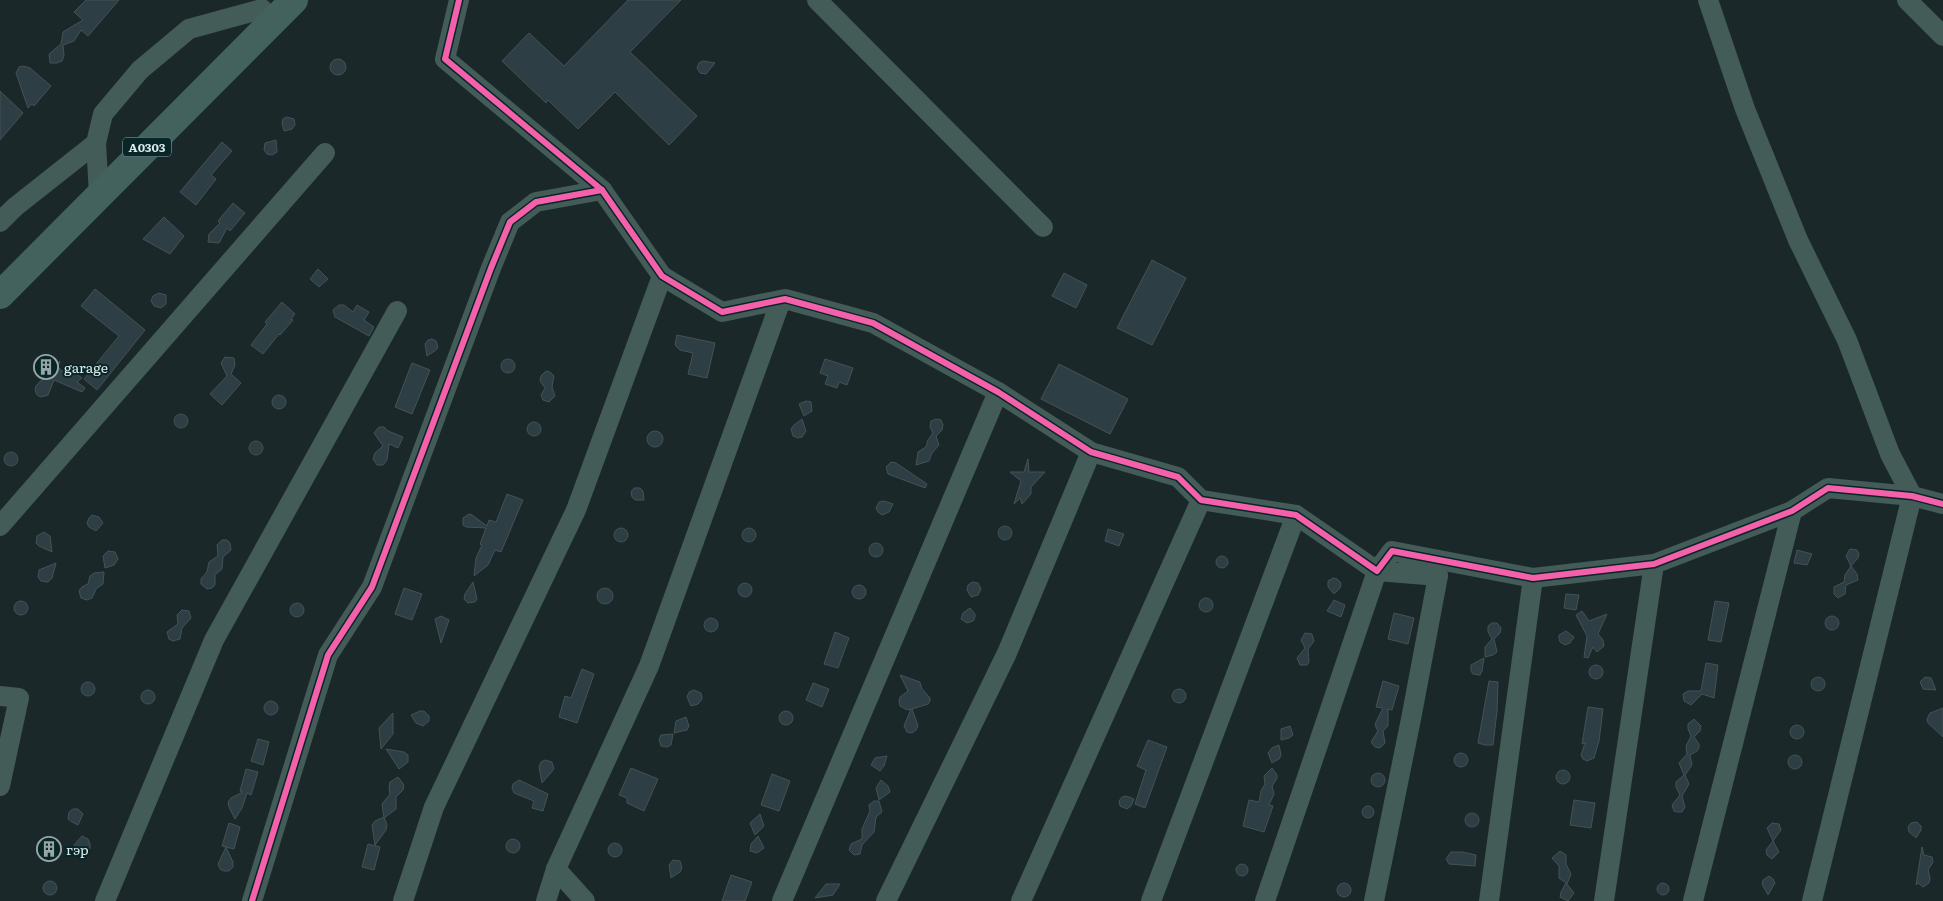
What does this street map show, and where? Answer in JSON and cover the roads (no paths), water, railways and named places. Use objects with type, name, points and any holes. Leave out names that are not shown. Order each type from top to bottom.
[{"type":"highway","name":"A0303","points":[[0,295],[99,195],[262,13],[294,0]]},
{"type":"street","points":[[459,0],[445,59],[602,190],[662,276],[722,312],[785,298],[873,324],[998,392],[1091,452],[1178,477],[1201,500],[1296,515],[1377,571],[1438,576]]},
{"type":"street","points":[[817,0],[1043,227]]},
{"type":"street","points":[[1708,0],[1745,109],[1795,231],[1847,340],[1890,454],[1912,496],[1812,901]]},
{"type":"street","points":[[1907,0],[1943,36]]},
{"type":"street","points":[[99,195],[96,143],[104,114],[140,70],[189,29],[262,13]]},
{"type":"street","points":[[0,222],[14,207],[96,143]]},
{"type":"street","points":[[0,526],[324,153]]},
{"type":"street","points":[[252,901],[328,655],[372,587],[491,268],[510,222],[536,202],[602,190]]},
{"type":"street","points":[[403,901],[434,807],[576,510],[662,276]]},
{"type":"street","points":[[546,901],[556,869],[650,666],[781,300]]},
{"type":"street","points":[[105,901],[214,640],[397,311]]},
{"type":"street","points":[[782,901],[998,392]]},
{"type":"street","points":[[886,901],[1007,653],[1091,452]]},
{"type":"street","points":[[1392,551],[1532,578],[1654,564],[1792,511],[1828,488],[1912,496],[1943,504]]},
{"type":"street","points":[[1021,901],[1201,500]]},
{"type":"street","points":[[1693,901],[1792,511]]},
{"type":"street","points":[[1151,901],[1296,515]]},
{"type":"street","points":[[1265,901],[1377,571],[1392,551]]},
{"type":"street","points":[[1392,551],[1438,576]]},
{"type":"street","points":[[1604,901],[1654,564]]},
{"type":"street","points":[[1374,901],[1438,576]]},
{"type":"street","points":[[1489,901],[1532,578]]},
{"type":"street","points":[[0,696],[18,698],[0,786]]},
{"type":"street","points":[[556,869],[585,901]]},
{"type":"place","name":"garage","points":[[46,367]]},
{"type":"place","name":"гэр","points":[[49,849]]}]
